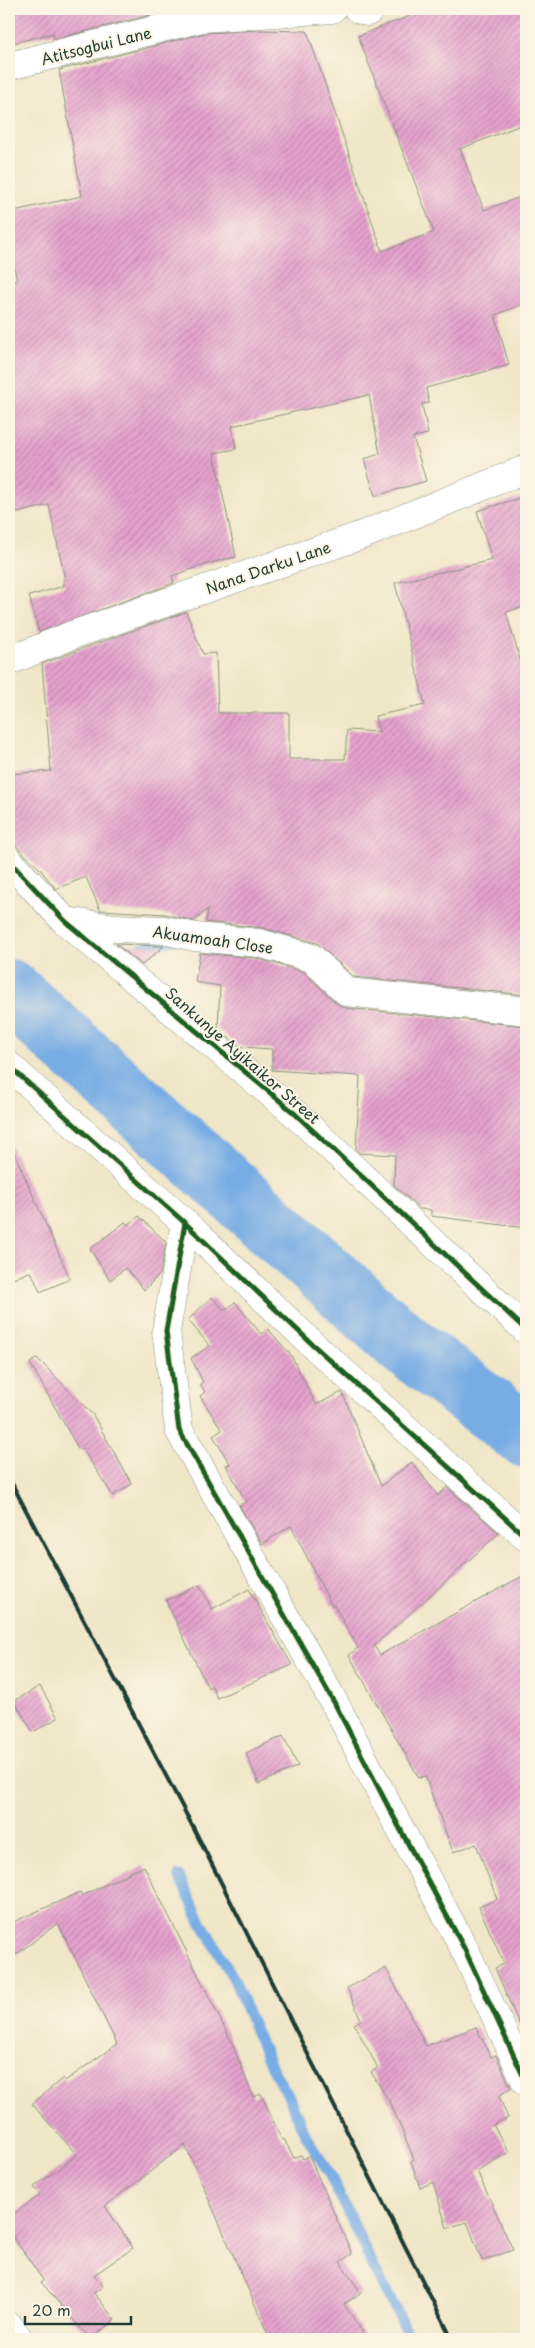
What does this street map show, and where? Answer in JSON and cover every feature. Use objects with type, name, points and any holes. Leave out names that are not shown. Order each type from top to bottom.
[{"type":"street","name":"Atitsogbui Lane","points":[[9,66],[204,18],[332,9]]},
{"type":"street","name":"Nana Darku Lane","points":[[9,661],[72,635],[365,534],[526,469]]},
{"type":"street","name":"Sankunye Ayikaikor Street","points":[[9,861],[65,921],[292,1111],[526,1330]]},
{"type":"street","name":"Akuamoah Close","points":[[65,921],[116,928],[164,930],[195,937],[259,943],[312,958],[347,992],[526,1011]]},
{"type":"street","points":[[9,1066],[185,1223],[311,1343],[526,1538]]},
{"type":"street","points":[[185,1223],[166,1331],[179,1430],[335,1704],[464,1948],[526,2082]]},
{"type":"street","points":[[9,2326],[19,2339]]},
{"type":"building","points":[[9,9],[175,9],[54,39],[53,33],[9,44]]},
{"type":"building","points":[[408,9],[521,9],[526,31],[526,123],[460,149],[484,210],[526,195],[526,303],[495,315],[509,365],[426,388],[429,403],[422,404],[428,434],[413,437],[426,481],[375,496],[364,459],[380,454],[369,395],[232,426],[236,449],[214,453],[236,557],[210,563],[172,576],[174,583],[39,632],[29,596],[64,586],[63,579],[65,579],[49,505],[9,515],[9,342],[13,341],[9,314],[9,282],[17,281],[9,243],[9,212],[82,196],[59,70],[205,33],[259,30],[307,31],[382,251],[434,232],[358,36],[410,16]]},
{"type":"building","points":[[526,496],[526,606],[506,612],[526,680],[526,995],[354,977],[317,943],[263,928],[206,922],[208,909],[194,921],[165,914],[100,910],[86,877],[56,889],[40,869],[18,848],[9,835],[9,774],[51,771],[42,664],[186,612],[203,654],[216,653],[218,713],[289,713],[289,759],[345,759],[347,730],[379,732],[375,716],[425,705],[395,583],[492,560],[477,511]]},
{"type":"building","points":[[116,944],[162,946],[164,946],[142,965]]},
{"type":"building","points":[[200,953],[256,958],[304,972],[336,1003],[345,1008],[526,1026],[526,1228],[431,1216],[431,1210],[420,1209],[394,1185],[395,1155],[359,1153],[356,1149],[360,1076],[272,1070],[272,1049],[242,1047],[236,1044],[218,1029],[220,986],[195,982]]},
{"type":"building","points":[[9,1141],[70,1279],[40,1292],[32,1273],[29,1272],[9,1281]]},
{"type":"building","points":[[139,1216],[166,1242],[160,1274],[144,1290],[126,1268],[110,1280],[90,1249],[125,1222],[128,1225]]},
{"type":"building","points":[[212,1297],[225,1311],[235,1302],[261,1334],[268,1329],[291,1355],[316,1405],[342,1392],[381,1486],[412,1462],[438,1496],[447,1487],[499,1533],[374,1646],[380,1655],[526,1574],[526,1664],[520,1667],[526,1685],[526,2040],[495,1968],[504,1964],[479,1907],[497,1899],[476,1844],[453,1852],[425,1776],[419,1778],[349,1655],[358,1648],[334,1605],[332,1606],[291,1526],[262,1544],[239,1505],[246,1502],[226,1465],[230,1464],[213,1436],[222,1430],[200,1396],[205,1392],[200,1384],[203,1382],[191,1358],[210,1346],[188,1320]]},
{"type":"building","points":[[37,1358],[93,1415],[132,1484],[113,1496],[82,1448],[79,1450],[30,1363]]},
{"type":"building","points":[[200,1585],[212,1609],[249,1589],[292,1665],[217,1698],[212,1686],[208,1688],[166,1601]]},
{"type":"building","points":[[40,1686],[58,1718],[33,1732],[14,1701]]},
{"type":"building","points":[[283,1736],[298,1766],[259,1784],[246,1753]]},
{"type":"building","points":[[144,1866],[232,2043],[253,2097],[261,2094],[282,2140],[284,2139],[294,2158],[301,2155],[303,2159],[309,2156],[352,2254],[340,2262],[361,2293],[344,2304],[367,2339],[270,2339],[185,2145],[105,2206],[133,2248],[94,2275],[103,2286],[94,2293],[115,2320],[90,2339],[41,2282],[43,2280],[9,2231],[9,2217],[40,2195],[34,2187],[77,2155],[32,2104],[63,2078],[65,2081],[117,2044],[58,1923],[9,1960],[9,1924],[80,1892],[82,1896]]},
{"type":"building","points":[[386,1968],[426,2046],[476,2027],[491,2057],[496,2055],[511,2088],[499,2096],[508,2118],[493,2125],[509,2152],[477,2171],[513,2250],[482,2261],[467,2222],[447,2228],[433,2182],[420,2188],[411,2161],[414,2159],[391,2104],[371,2072],[378,2068],[354,2024],[361,2020],[347,1988]]},
{"type":"waterway","points":[[137,952],[142,948],[174,940]]},
{"type":"waterway","points":[[9,991],[402,1342],[526,1436]]},
{"type":"waterway","points":[[179,1876],[200,1920],[234,1979],[272,2068],[289,2097],[302,2128],[331,2177],[372,2264],[411,2339]]},
{"type":"railway","points":[[9,1478],[193,1827],[452,2339]]},
{"type":"cycle path","points":[[9,861],[65,921],[292,1111],[526,1330]]},
{"type":"cycle path","points":[[9,1066],[185,1223],[311,1343],[526,1537]]},
{"type":"cycle path","points":[[185,1223],[166,1331],[179,1430],[335,1704],[464,1948],[526,2082]]}]
